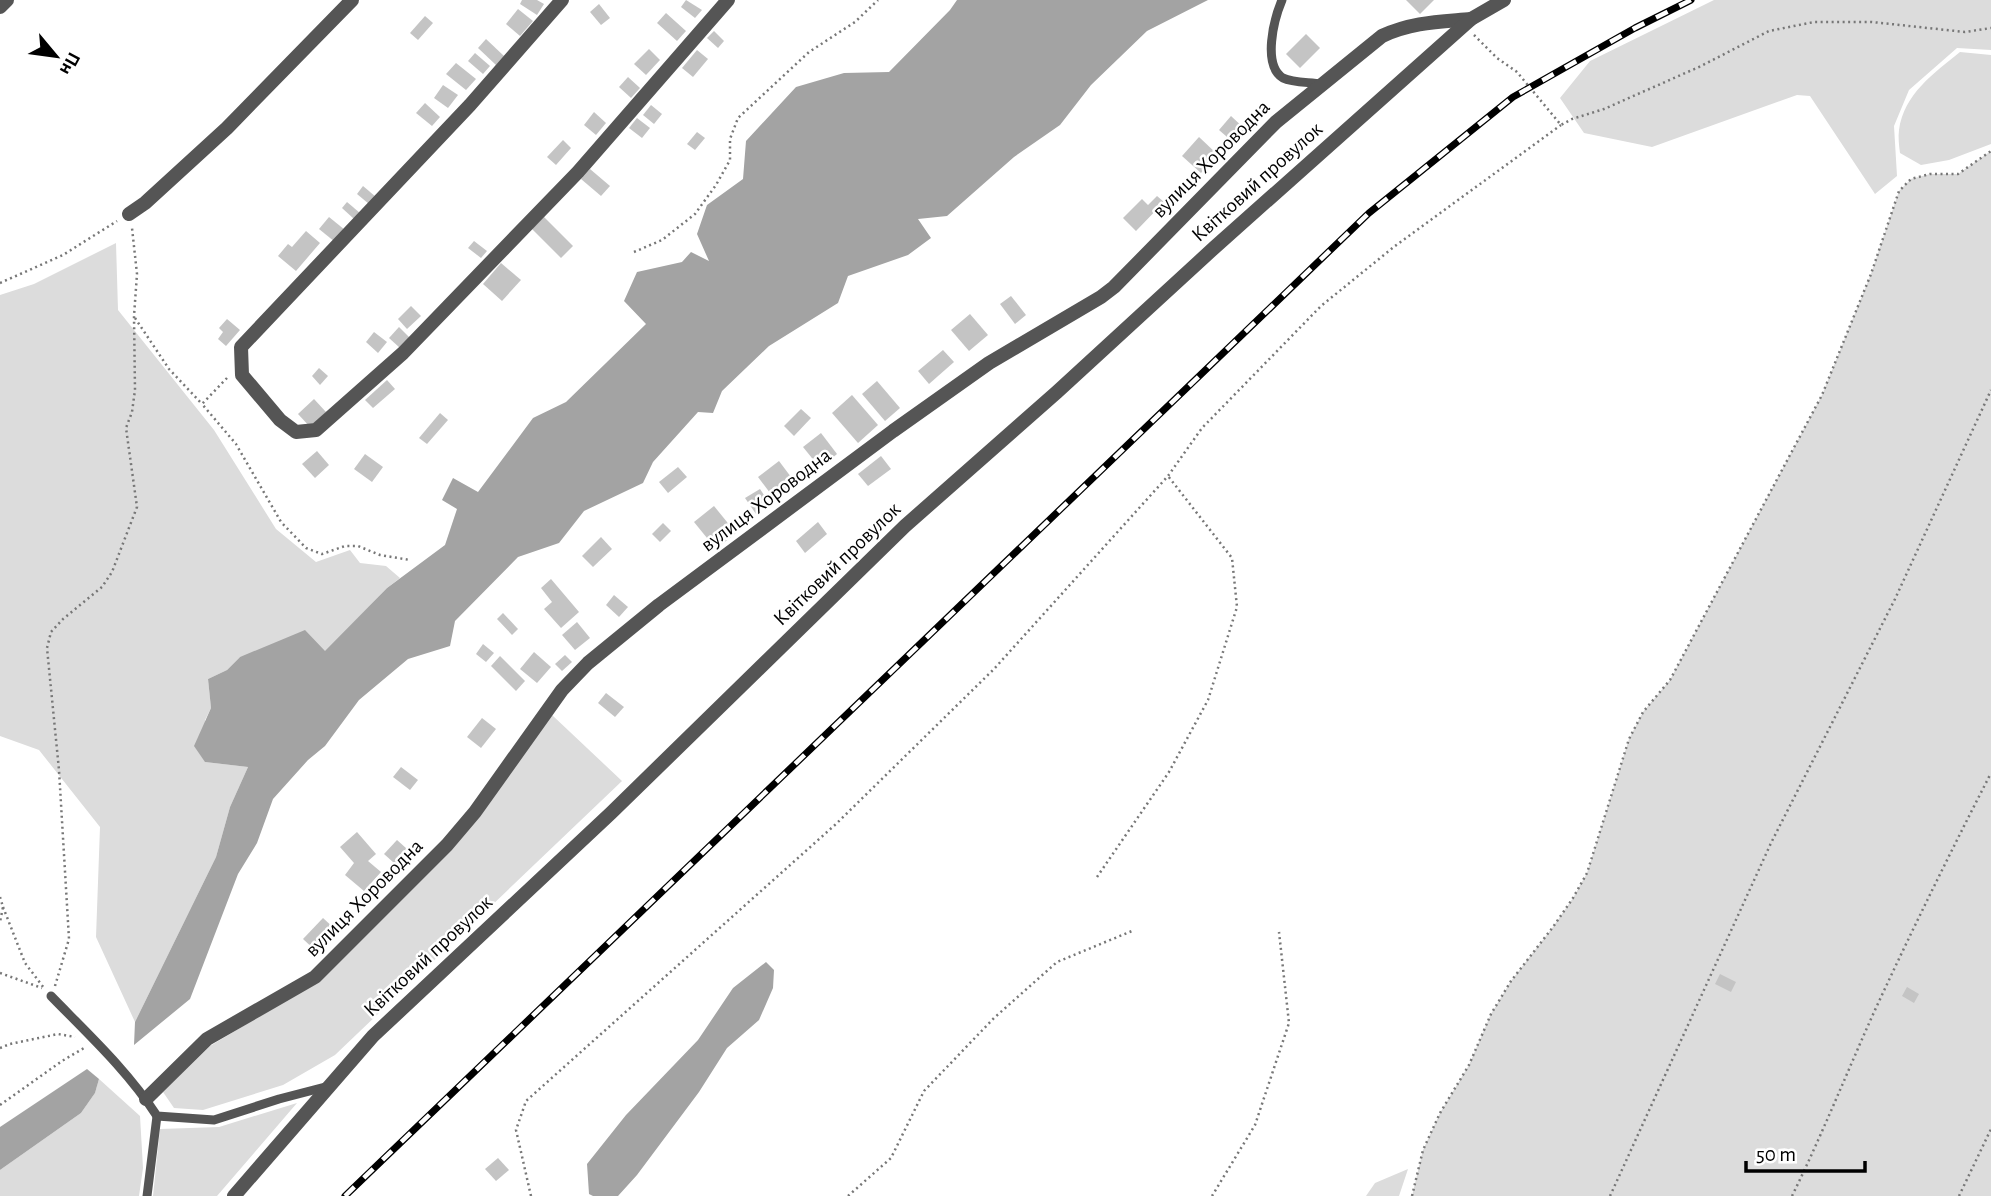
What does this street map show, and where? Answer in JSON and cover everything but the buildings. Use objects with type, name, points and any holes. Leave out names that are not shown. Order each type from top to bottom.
[{"type":"street","points":[[0,8],[7,0]]},
{"type":"street","points":[[129,214],[145,203],[227,128],[352,0]]},
{"type":"street","points":[[562,0],[470,105],[241,347],[242,375],[280,421],[296,432],[316,430],[403,353],[568,182],[728,0]]},
{"type":"street","name":"Квітковий провулок","points":[[234,1196],[373,1036],[611,813],[905,526],[1468,22],[1504,0]]},
{"type":"street","name":"вулиця Хороводна","points":[[146,1099],[207,1039],[315,976],[447,845],[475,812],[562,690],[588,663],[670,597],[893,431],[989,363],[1114,287],[1276,122],[1382,36],[1401,27],[1417,24],[1468,22]]},
{"type":"lane","points":[[1282,0],[1277,12],[1271,55],[1275,71],[1285,79],[1321,84]]},
{"type":"lane","points":[[51,996],[146,1099],[157,1116],[146,1196]]},
{"type":"lane","points":[[157,1116],[214,1120],[329,1086]]},
{"type":"path","points":[[634,252],[662,240],[695,214],[716,186],[730,160],[730,139],[738,118],[809,52],[855,22],[878,0]]},
{"type":"path","points":[[1468,22],[1497,58],[1517,72],[1561,125]]},
{"type":"path","points":[[531,1196],[516,1130],[526,1101],[836,824],[994,669],[1168,475],[1202,428],[1321,306],[1395,246],[1561,125],[1699,68],[1769,31],[1814,22],[1872,22],[1965,32],[1991,28]]},
{"type":"path","points":[[1412,1196],[1423,1150],[1440,1113],[1469,1065],[1491,1014],[1511,981],[1573,898],[1587,873],[1629,739],[1643,712],[1670,680],[1822,395],[1871,274],[1899,191],[1911,179],[1930,174],[1958,174],[1991,151]]},
{"type":"path","points":[[0,283],[63,255],[129,214],[137,274],[134,316],[135,390],[132,412],[126,428],[137,507],[112,572],[102,587],[51,632],[47,648],[59,770],[69,940],[51,996]]},
{"type":"path","points":[[134,316],[169,369],[236,444],[281,522],[306,548],[323,554],[345,546],[358,546],[380,555],[411,560]]},
{"type":"path","points":[[202,404],[241,363]]},
{"type":"path","points":[[1610,1196],[1772,843],[1895,599],[1991,390]]},
{"type":"path","points":[[1097,877],[1169,772],[1208,700],[1237,607],[1232,558],[1168,475]]},
{"type":"path","points":[[1792,1196],[1877,1006],[1991,773]]},
{"type":"path","points":[[0,897],[25,963],[44,989],[0,973]]},
{"type":"path","points":[[0,922],[3,907]]},
{"type":"path","points":[[848,1196],[891,1158],[924,1091],[994,1018],[1057,962],[1132,931]]},
{"type":"path","points":[[1212,1196],[1255,1125],[1289,1023],[1279,932]]},
{"type":"path","points":[[0,1048],[58,1034],[95,1042]]},
{"type":"path","points":[[0,1105],[62,1061],[95,1042]]},
{"type":"path","points":[[1959,1196],[1991,1129]]},
{"type":"shaded area","points":[[957,0],[1208,0],[1147,31],[1091,85],[1060,125],[1014,157],[947,216],[918,219],[931,238],[908,255],[848,276],[838,303],[769,346],[722,391],[713,413],[698,412],[653,462],[643,483],[584,511],[559,543],[518,557],[455,621],[450,646],[408,659],[359,700],[325,746],[308,760],[273,799],[257,843],[238,874],[190,999],[134,1045],[135,1022],[216,857],[230,807],[248,767],[205,762],[194,746],[211,708],[208,679],[227,670],[240,657],[305,630],[325,651],[387,588],[445,545],[457,509],[442,500],[453,478],[478,492],[533,418],[566,402],[646,324],[624,301],[637,272],[682,262],[691,252],[709,261],[697,234],[707,205],[743,179],[746,141],[796,87],[844,73],[889,72]]},
{"type":"shaded area","points":[[1714,0],[1991,0],[1991,50],[1957,48],[1909,90],[1894,126],[1897,176],[1875,194],[1810,96],[1797,95],[1652,147],[1584,133],[1560,98],[1590,61]]},
{"type":"shaded area","points":[[1960,52],[1991,55],[1991,144],[1949,160],[1921,165],[1900,153],[1899,133],[1902,117],[1922,85]]},
{"type":"shaded area","points":[[1991,151],[1991,1196],[1412,1196],[1423,1150],[1440,1113],[1469,1065],[1491,1014],[1511,981],[1573,898],[1587,873],[1629,739],[1643,712],[1670,680],[1822,395],[1871,274],[1899,191],[1911,179],[1930,174],[1958,174]]},
{"type":"shaded area","points":[[116,243],[118,310],[214,430],[276,529],[316,562],[350,550],[360,563],[386,566],[400,578],[325,652],[240,657],[227,670],[208,679],[211,708],[205,720],[205,762],[248,767],[230,807],[216,857],[135,1022],[96,937],[100,827],[39,750],[0,736],[0,295],[34,284]]},
{"type":"shaded area","points":[[552,715],[622,781],[335,1055],[283,1085],[203,1110],[174,1108],[163,1092],[210,1046],[319,981]]},
{"type":"shaded area","points":[[766,962],[774,970],[773,988],[759,1020],[727,1048],[699,1092],[618,1196],[589,1194],[587,1164],[626,1115],[698,1040],[733,988]]},
{"type":"shaded area","points":[[87,1069],[99,1079],[95,1093],[81,1113],[0,1170],[0,1127]]},
{"type":"shaded area","points":[[99,1079],[140,1116],[143,1168],[139,1196],[0,1196],[0,1170],[81,1113],[95,1093]]},
{"type":"shaded area","points":[[297,1103],[217,1196],[153,1196],[160,1129],[219,1127]]},
{"type":"shaded area","points":[[1408,1169],[1399,1196],[1366,1196],[1375,1183]]},
{"type":"railway","points":[[345,1196],[1369,213],[1513,97],[1635,28],[1691,0]]}]
